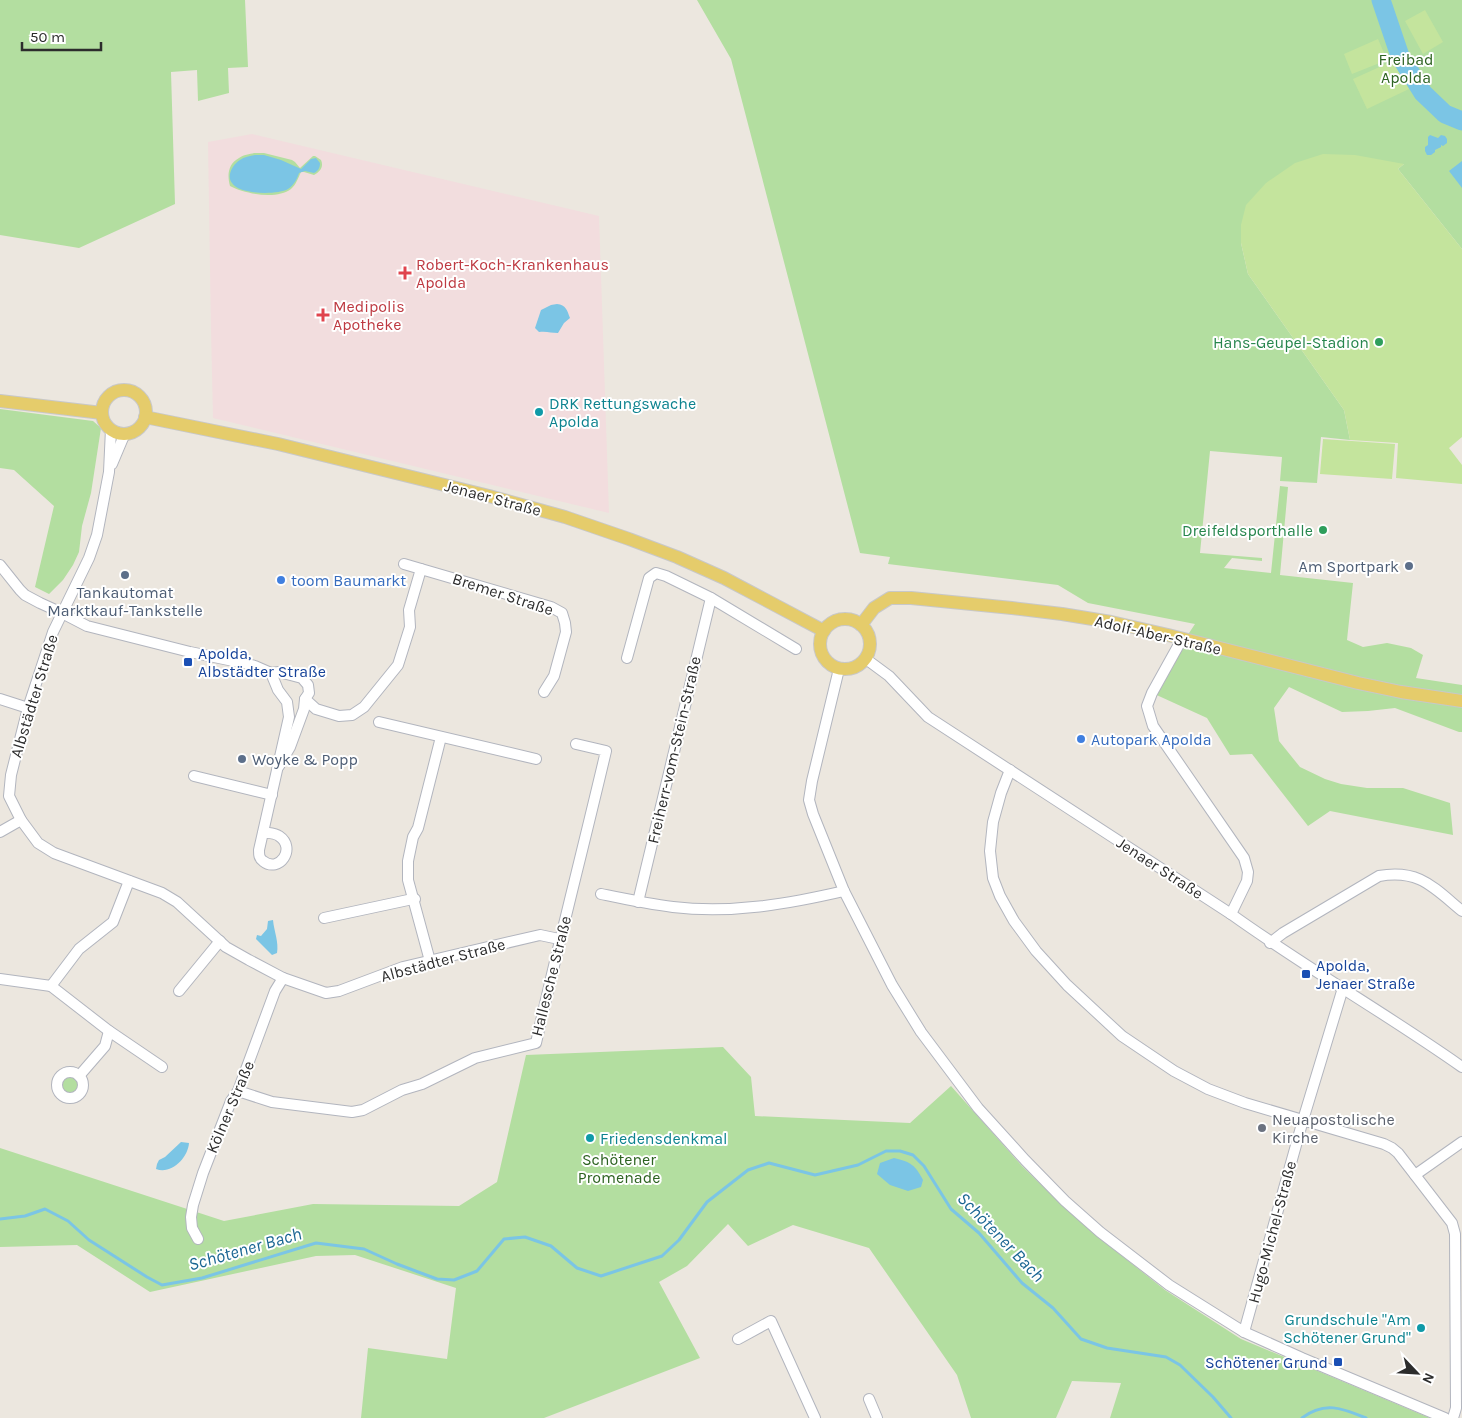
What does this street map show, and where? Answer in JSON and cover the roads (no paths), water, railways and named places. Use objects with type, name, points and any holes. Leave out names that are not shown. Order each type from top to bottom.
[{"type":"main road","points":[[125,390],[135,393],[143,401],[145,417],[141,426],[137,429],[127,433],[117,432],[106,424],[102,413],[103,406],[109,396],[125,390]]},
{"type":"main road","points":[[0,401],[102,413]]},
{"type":"main road","name":"Jenaer Straße","points":[[145,417],[278,444],[489,496],[565,517],[677,557],[732,582],[824,631]]},
{"type":"main road","name":"Adolf-Aber-Straße","points":[[861,625],[874,608],[890,598],[911,598],[1062,614],[1111,622],[1182,638],[1358,683],[1401,692],[1462,701]]},
{"type":"main road","points":[[848,619],[861,625],[870,637],[869,652],[866,659],[854,668],[846,669],[832,665],[826,660],[820,646],[821,638],[824,631],[834,621],[848,619]]},
{"type":"street","name":"Albstädter Straße","points":[[111,429],[109,472],[98,535],[89,558],[53,632],[28,708],[11,775],[9,796],[21,820],[38,843],[54,853],[162,893],[177,902],[226,947],[283,978],[326,993],[339,991],[403,967],[540,935],[559,939]]},
{"type":"street","points":[[109,472],[123,438],[127,433]]},
{"type":"street","name":"Bremer Straße","points":[[404,564],[551,607],[562,613],[566,623],[566,632],[554,676],[544,692]]},
{"type":"street","points":[[0,565],[20,590],[40,603],[86,626],[254,666],[271,673],[279,672],[306,681],[309,688],[304,709],[290,747],[279,766]]},
{"type":"street","points":[[305,700],[316,709],[339,716],[352,715],[364,707],[398,665],[410,627],[409,610],[421,569]]},
{"type":"street","points":[[627,658],[650,578],[656,574],[666,576],[710,598],[796,649]]},
{"type":"street","name":"Freiherr-vom-Stein-Straße","points":[[638,902],[710,598]]},
{"type":"street","points":[[1182,638],[1152,693],[1147,706],[1153,726],[1244,858],[1248,872],[1247,881],[1231,914]]},
{"type":"street","name":"Jenaer Straße","points":[[866,659],[889,676],[928,717],[1462,1067]]},
{"type":"street","points":[[839,668],[812,781],[810,800],[813,814],[844,891],[892,985],[921,1032],[978,1108],[1065,1201],[1100,1232],[1169,1285],[1244,1332],[1445,1418]]},
{"type":"street","points":[[263,832],[289,717],[287,702],[278,690],[271,673]]},
{"type":"street","points":[[0,699],[28,708]]},
{"type":"street","points":[[287,702],[295,704],[305,700]]},
{"type":"street","points":[[378,722],[536,758]]},
{"type":"street","points":[[430,961],[415,899],[408,880],[408,861],[441,737]]},
{"type":"street","name":"Hallesche Straße","points":[[238,1092],[272,1102],[352,1112],[363,1110],[402,1090],[422,1084],[476,1058],[536,1043],[559,939],[606,752],[576,744]]},
{"type":"street","points":[[1010,770],[993,822],[990,851],[993,878],[1000,896],[1014,921],[1036,951],[1067,985],[1122,1036],[1174,1071],[1208,1089],[1245,1103],[1392,1148],[1398,1153],[1452,1223],[1455,1234],[1456,1408],[1453,1418]]},
{"type":"street","points":[[194,776],[272,795]]},
{"type":"street","points":[[0,832],[21,820]]},
{"type":"street","points":[[1270,942],[1371,880],[1386,874],[1408,874],[1420,879],[1435,888],[1462,911]]},
{"type":"street","points":[[51,986],[79,948],[113,922],[129,881]]},
{"type":"street","points":[[601,894],[674,907],[720,909],[762,907],[844,891]]},
{"type":"street","points":[[324,918],[415,899]]},
{"type":"street","points":[[179,991],[220,942]]},
{"type":"street","name":"Kölner Straße","points":[[198,1239],[192,1228],[191,1217],[206,1164],[231,1101],[238,1092],[275,991],[283,978]]},
{"type":"street","points":[[0,979],[51,986],[109,1031],[162,1067]]},
{"type":"street","name":"Hugo-Michel-Straße","points":[[1244,1332],[1303,1120],[1343,988]]},
{"type":"street","points":[[79,1076],[105,1046],[109,1031]]},
{"type":"street","points":[[1415,1175],[1462,1142]]},
{"type":"street","points":[[738,1339],[771,1321],[815,1418]]},
{"type":"street","points":[[868,1399],[876,1418]]},
{"type":"water","points":[[1430,135],[1438,138],[1441,135],[1445,136],[1447,143],[1443,146],[1441,145],[1431,155],[1427,155],[1425,147],[1428,145],[1428,137]]},
{"type":"water","points":[[255,155],[264,155],[281,160],[301,169],[311,159],[316,158],[320,165],[314,173],[305,171],[299,173],[292,186],[283,191],[268,193],[250,192],[236,187],[230,180],[230,174],[237,162]]},
{"type":"water","points":[[1462,161],[1462,188],[1449,171]]},
{"type":"water","points":[[557,304],[567,310],[570,318],[564,323],[558,333],[539,332],[535,328],[541,310]]},
{"type":"water","points":[[273,920],[277,953],[272,955],[256,939],[257,935],[261,936],[267,929],[268,921]]},
{"type":"water","points":[[181,1142],[189,1143],[186,1154],[178,1164],[167,1170],[156,1169],[159,1160]]},
{"type":"water","points":[[894,1158],[905,1161],[915,1168],[923,1180],[921,1187],[908,1191],[890,1185],[877,1174],[880,1163]]},
{"type":"waterway","points":[[1381,0],[1400,56],[1423,93],[1445,114],[1462,121]]},
{"type":"waterway","name":"Schötener Bach","points":[[0,1219],[25,1216],[45,1209],[68,1221],[89,1240],[162,1285],[202,1278],[316,1243],[364,1249],[437,1279],[454,1280],[477,1271],[504,1239],[525,1237],[551,1246],[577,1268],[601,1276],[662,1256],[679,1240],[707,1202],[748,1170],[769,1163],[815,1175],[858,1165],[886,1151],[900,1151],[913,1155],[924,1166],[951,1209],[979,1233],[1022,1283],[1053,1308],[1081,1339],[1107,1348],[1166,1357],[1180,1365],[1213,1397],[1231,1418]]},
{"type":"waterway","name":"Schötener Bach","points":[[1302,1418],[1318,1409],[1326,1408],[1341,1409],[1366,1418]]},
{"type":"place","name":"Robert-Koch-Krankenhaus Apolda","points":[[405,273]]},
{"type":"place","name":"Medipolis Apotheke","points":[[323,315]]},
{"type":"place","name":"Hans-Geupel-Stadion","points":[[1379,342]]},
{"type":"place","name":"DRK Rettungswache Apolda","points":[[539,412]]},
{"type":"place","name":"Dreifeldsporthalle","points":[[1323,530]]},
{"type":"place","name":"Am Sportpark","points":[[1409,566]]},
{"type":"place","name":"Tankautomat Marktkauf-Tankstelle","points":[[125,575]]},
{"type":"place","name":"toom Baumarkt","points":[[281,580]]},
{"type":"place","name":"Apolda, Albstädter Straße","points":[[188,662]]},
{"type":"place","name":"Autopark Apolda","points":[[1081,739]]},
{"type":"place","name":"Woyke & Popp","points":[[242,759]]},
{"type":"place","name":"Apolda, Jenaer Straße","points":[[1306,974]]},
{"type":"place","name":"Neuapostolische Kirche","points":[[1262,1128]]},
{"type":"place","name":"Friedensdenkmal","points":[[590,1138]]},
{"type":"place","name":"Grundschule \"Am Schötener Grund\"","points":[[1421,1328]]},
{"type":"place","name":"Schötener Grund","points":[[1338,1362]]},
{"type":"park label","name":"Freibad Apolda","points":[[1406,68]]},
{"type":"park label","name":"Schötener Promenade","points":[[619,1168]]}]
